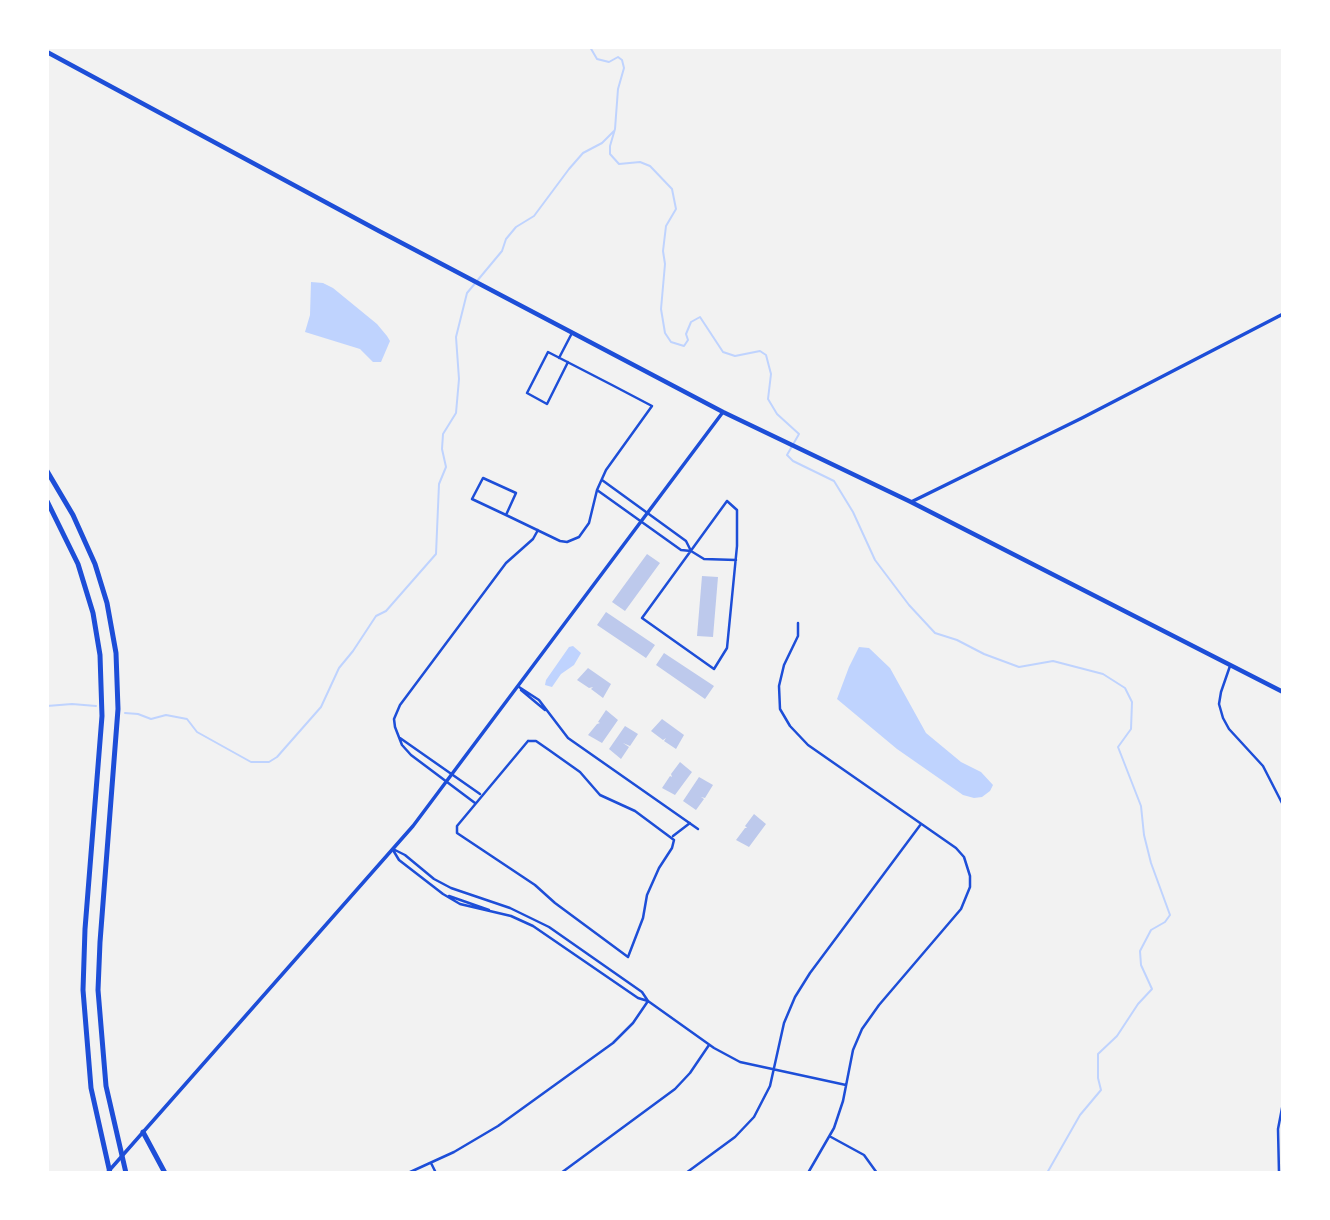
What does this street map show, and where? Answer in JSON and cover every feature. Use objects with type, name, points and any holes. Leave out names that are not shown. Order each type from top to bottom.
[{"type":"highway","points":[[47,471],[74,515],[95,564],[107,603],[116,653],[118,709],[100,942],[99,990],[102,1050],[116,1136],[126,1173]]},
{"type":"highway","points":[[47,501],[68,540],[87,588],[98,635],[102,675],[102,716],[85,929],[83,990],[87,1052],[108,1173]]},
{"type":"highway","points":[[143,1132],[165,1173]]},
{"type":"main road","points":[[47,52],[466,278],[723,412],[911,502],[1283,692]]},
{"type":"street","points":[[911,502],[1082,418],[1283,314]]},
{"type":"street","points":[[559,358],[572,333]]},
{"type":"street","points":[[506,515],[516,494],[483,478],[472,499],[560,541],[567,542],[579,537],[589,523],[601,480],[652,406],[568,362],[548,352],[527,393],[547,404],[568,362]]},
{"type":"street","points":[[108,1173],[393,850],[447,782],[723,412]]},
{"type":"street","points":[[601,480],[686,541],[691,551]]},
{"type":"street","points":[[597,490],[681,551],[691,551],[704,559],[736,560]]},
{"type":"street","points":[[727,501],[737,510],[736,560],[727,648],[714,669],[642,618],[727,501]]},
{"type":"street","points":[[475,803],[411,755],[400,738],[394,719],[400,705],[506,564],[533,539],[538,530]]},
{"type":"street","points":[[798,623],[798,636],[784,665],[779,686],[780,709],[786,720],[805,743],[956,848],[964,857],[970,876],[967,899],[862,1029],[853,1050],[840,1113],[830,1137],[807,1173]]},
{"type":"street","points":[[1230,666],[1219,704],[1223,718],[1229,729],[1263,766],[1283,805]]},
{"type":"street","points":[[518,687],[548,712],[568,738],[698,829]]},
{"type":"street","points":[[400,738],[481,795]]},
{"type":"street","points":[[536,741],[580,772],[600,794],[635,811],[674,839],[672,848],[647,895],[643,918],[628,957],[535,885],[460,836],[456,830],[457,826],[481,795],[523,744],[536,741]]},
{"type":"street","points":[[672,837],[690,823]]},
{"type":"street","points":[[686,1173],[744,1129],[764,1102],[784,1023],[801,986],[921,824]]},
{"type":"street","points":[[393,850],[399,860],[443,894],[460,904],[492,911],[533,926],[638,998],[648,1001],[709,1045],[740,1062],[846,1085]]},
{"type":"street","points":[[393,850],[405,855],[434,879],[451,888],[510,908],[549,927],[642,992],[648,1001]]},
{"type":"street","points":[[408,1173],[498,1125],[613,1044],[633,1023],[648,1001]]},
{"type":"street","points":[[561,1173],[675,1089],[709,1045]]},
{"type":"street","points":[[1279,1173],[1278,1129],[1283,1103]]},
{"type":"street","points":[[830,1137],[864,1155],[877,1173]]},
{"type":"street","points":[[431,1163],[436,1173]]},
{"type":"water","points":[[311,282],[323,283],[333,288],[377,324],[390,341],[381,362],[373,362],[360,349],[305,332],[310,315]]},
{"type":"water","points":[[573,646],[581,653],[574,665],[561,674],[552,687],[545,685],[569,647]]},
{"type":"water","points":[[859,647],[869,648],[890,668],[926,733],[961,762],[981,772],[993,785],[990,791],[982,797],[963,795],[897,749],[837,699]]},
{"type":"building","points":[[647,554],[660,563],[625,611],[612,602]]},
{"type":"building","points":[[702,576],[718,577],[713,637],[697,636]]},
{"type":"building","points":[[606,612],[655,645],[646,658],[597,625]]},
{"type":"building","points":[[664,653],[714,686],[705,699],[656,665]]},
{"type":"building","points":[[588,668],[611,684],[603,698],[591,689],[593,687],[589,688],[577,680]]},
{"type":"building","points":[[606,710],[618,720],[602,743],[588,735],[600,723],[598,722]]},
{"type":"building","points":[[662,719],[684,735],[676,749],[664,741],[666,738],[663,740],[651,731]]},
{"type":"building","points":[[625,726],[638,734],[630,746],[623,743],[629,747],[621,759],[609,749]]},
{"type":"building","points":[[680,762],[692,772],[675,795],[662,788]]},
{"type":"building","points":[[699,777],[713,785],[705,798],[701,797],[704,799],[696,810],[683,801]]},
{"type":"building","points":[[754,814],[766,824],[749,847],[736,840],[747,828],[745,826]]},
{"type":"waterway","points":[[590,47],[597,59],[609,62],[618,57],[624,68],[618,89],[610,154],[619,164],[640,162],[650,166],[672,189],[676,209],[666,226],[661,309],[665,333],[671,342],[684,346],[688,340],[686,334],[691,322],[700,317],[723,352],[735,356],[760,351],[766,355],[771,374],[768,399],[777,414],[799,434],[787,455],[793,461],[834,481],[853,512],[875,560],[909,605],[935,633],[1019,667],[1053,661],[1103,674],[1125,688],[1132,702],[1131,729],[1118,747],[1141,806],[1151,863],[1170,915],[1165,922],[1151,930],[1140,951],[1141,965],[1152,989],[1138,1004],[1117,1036],[1098,1054],[1101,1090],[1080,1115],[1047,1173]]},
{"type":"waterway","points":[[125,713],[151,719],[166,715],[187,719],[197,732],[251,762],[269,762],[277,757],[321,707],[339,668],[376,616],[386,611],[436,554],[439,484],[446,467],[442,449],[443,434],[456,413],[459,379],[456,337],[467,293],[502,251],[506,239],[516,227],[534,216],[583,153],[602,143],[614,131]]},
{"type":"waterway","points":[[47,706],[96,706]]}]
